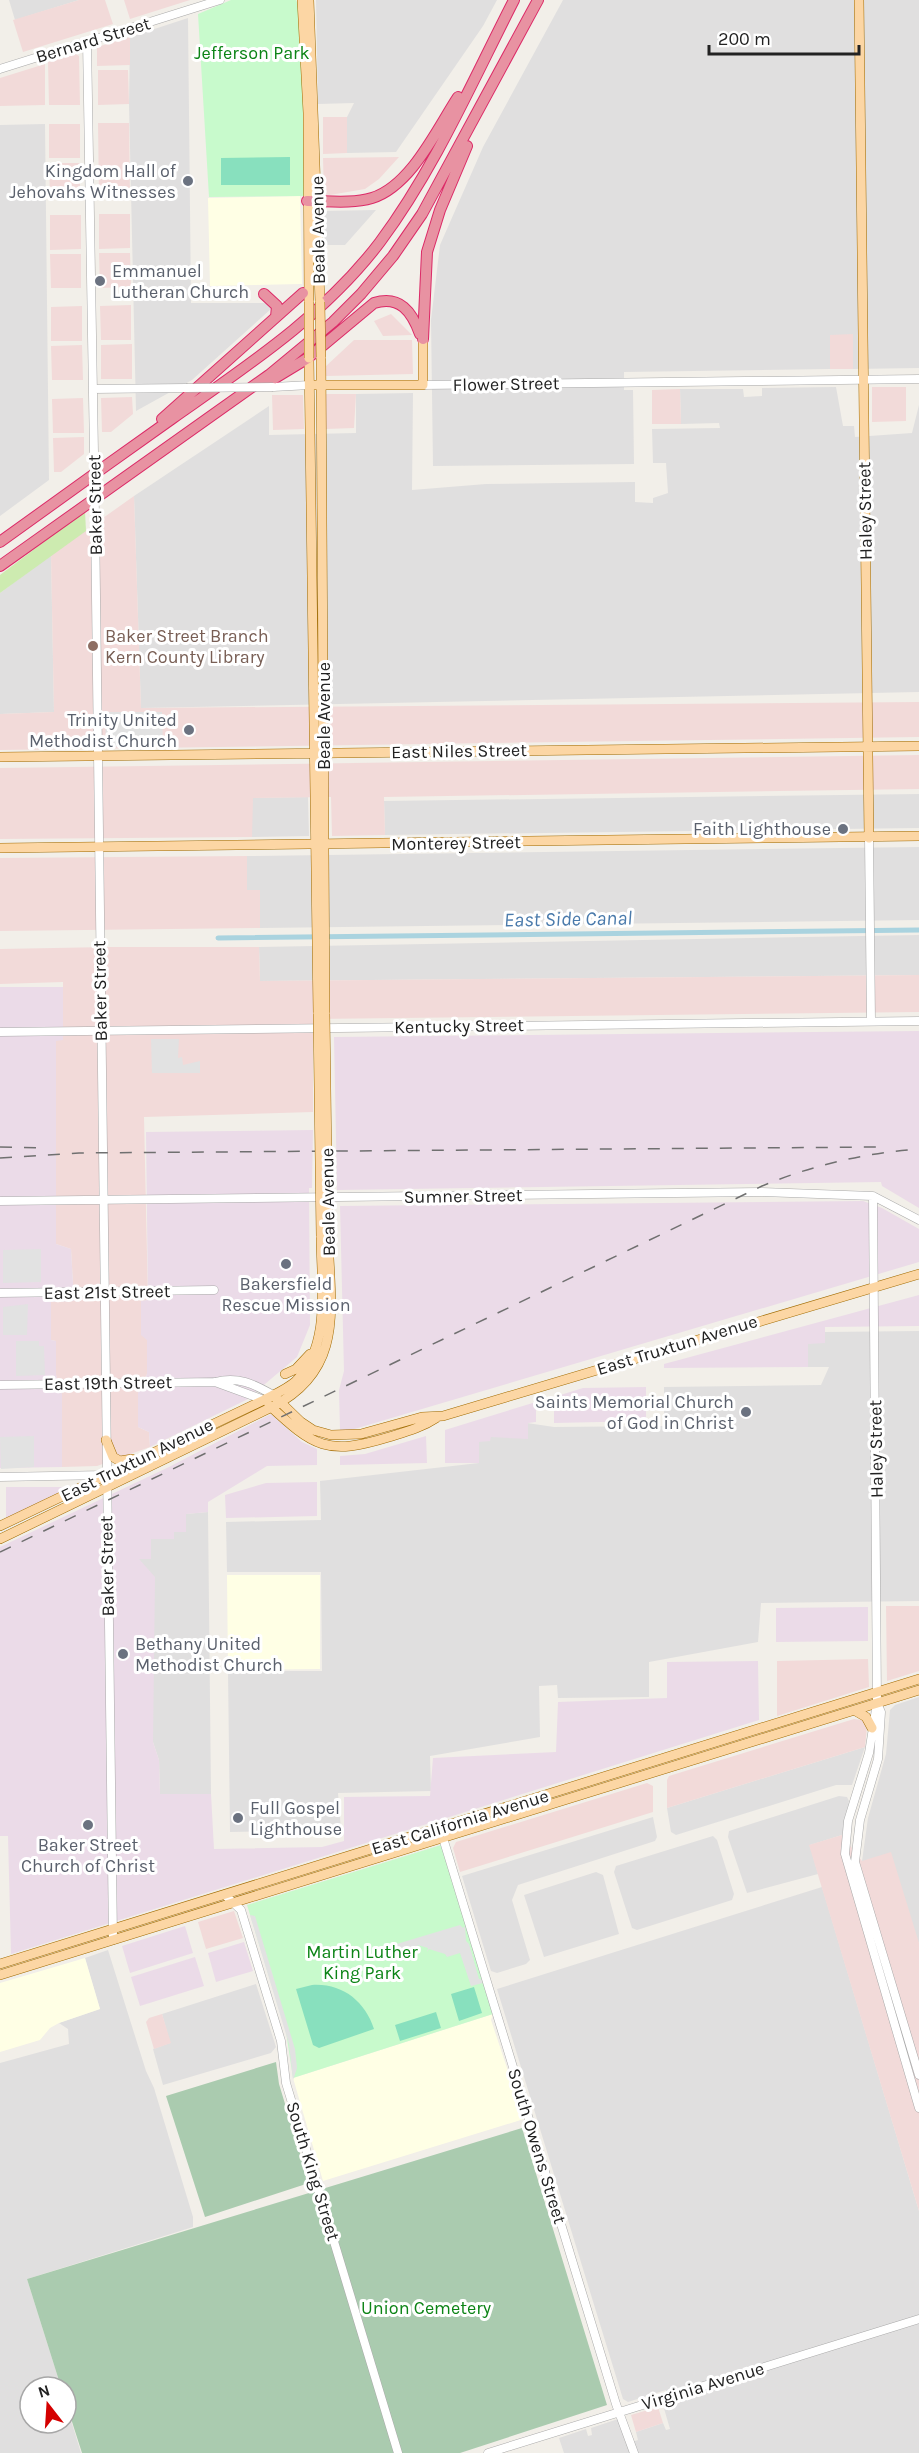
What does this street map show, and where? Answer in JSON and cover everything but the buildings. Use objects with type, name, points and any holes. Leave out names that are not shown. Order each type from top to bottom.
[{"type":"highway","points":[[0,542],[290,333],[329,300],[379,243],[427,169],[514,0]]},
{"type":"highway","points":[[0,566],[269,375],[333,322],[393,256],[433,196],[538,0]]},
{"type":"highway","points":[[313,201],[363,200],[395,186],[409,171],[485,56]]},
{"type":"highway","points":[[423,339],[424,280],[430,242],[490,90]]},
{"type":"highway","points":[[264,294],[277,306],[276,317]]},
{"type":"highway","points":[[125,452],[276,317],[307,296]]},
{"type":"highway","points":[[225,406],[301,363],[374,303],[388,301],[404,306],[415,320],[423,339]]},
{"type":"main road","name":"Beale Avenue","points":[[276,1405],[307,1383],[319,1367],[327,1348],[331,1327],[325,1236],[320,844],[324,752],[320,297],[302,0]]},
{"type":"main road","name":"Beale Avenue","points":[[309,0],[313,201],[307,296],[310,386],[313,752],[320,844]]},
{"type":"main road","name":"Haley Street","points":[[859,0],[869,838]]},
{"type":"main road","points":[[307,296],[320,297]]},
{"type":"main road","points":[[423,339],[423,385]]},
{"type":"main road","name":"Flower Street","points":[[310,386],[423,385]]},
{"type":"main road","name":"East Niles Street","points":[[0,757],[919,746]]},
{"type":"main road","name":"Monterey Street","points":[[0,848],[915,836]]},
{"type":"main road","points":[[333,852],[338,846],[347,844]]},
{"type":"main road","points":[[294,845],[304,847],[308,852]]},
{"type":"main road","name":"Beale Avenue","points":[[269,1397],[297,1379],[317,1346],[321,1320],[325,1236]]},
{"type":"main road","name":"East Truxtun Avenue","points":[[0,1526],[269,1397],[310,1440],[329,1446],[348,1448],[425,1426],[436,1418],[874,1285],[919,1274]]},
{"type":"main road","points":[[285,1374],[305,1360],[317,1346]]},
{"type":"main road","name":"East Truxtun Avenue","points":[[276,1405],[313,1430],[332,1436],[361,1434],[422,1417],[436,1418]]},
{"type":"main road","name":"East Truxtun Avenue","points":[[0,1539],[276,1405]]},
{"type":"main road","points":[[192,1446],[211,1431],[214,1422]]},
{"type":"main road","points":[[329,1446],[334,1441],[345,1441],[361,1434]]},
{"type":"main road","points":[[106,1440],[109,1453],[117,1460],[127,1461],[149,1454]]},
{"type":"main road","name":"East California Avenue","points":[[0,1964],[919,1679]]},
{"type":"main road","name":"East California Avenue","points":[[0,1975],[919,1690]]},
{"type":"main road","points":[[854,1710],[866,1717],[872,1728]]},
{"type":"street","name":"Bernard Street","points":[[0,69],[220,0]]},
{"type":"street","name":"Baker Street","points":[[87,41],[113,1940]]},
{"type":"street","name":"Flower Street","points":[[423,385],[919,379]]},
{"type":"street","name":"Flower Street","points":[[93,389],[310,386]]},
{"type":"street","name":"Haley Street","points":[[869,838],[871,1021]]},
{"type":"street","name":"Kentucky Street","points":[[0,1032],[919,1021]]},
{"type":"street","name":"Sumner Street","points":[[0,1201],[761,1192],[873,1196],[919,1220]]},
{"type":"street","name":"Haley Street","points":[[873,1196],[877,1703]]},
{"type":"street","name":"East 21st Street","points":[[0,1293],[214,1290]]},
{"type":"street","name":"East 19th Street","points":[[0,1384],[215,1382],[269,1397]]},
{"type":"street","points":[[0,1477],[106,1475]]},
{"type":"street","points":[[877,1703],[869,1753],[848,1821],[845,1854],[919,2108]]},
{"type":"street","points":[[877,1703],[880,1712],[878,1759],[860,1820],[855,1862],[919,2074]]},
{"type":"street","name":"South Owens Street","points":[[442,1838],[634,2453]]},
{"type":"street","points":[[225,1895],[235,1902]]},
{"type":"street","name":"South King Street","points":[[235,1902],[241,1910],[281,2041],[286,2083],[398,2453]]},
{"type":"street","name":"Virginia Avenue","points":[[488,2453],[919,2319]]},
{"type":"shaded area","points":[[9,0],[79,0],[15,20]]},
{"type":"shaded area","points":[[79,0],[105,0],[113,24],[23,52],[13,20]]},
{"type":"shaded area","points":[[124,0],[190,0],[130,19]]},
{"type":"shaded area","points":[[316,0],[497,0],[483,26],[396,152],[347,153],[347,117],[354,103],[318,104]]},
{"type":"shaded area","points":[[563,0],[919,0],[919,368],[853,369],[853,335],[830,335],[830,369],[624,372],[624,390],[633,390],[634,464],[433,466],[431,320],[440,245],[483,147]]},
{"type":"shaded area","points":[[188,18],[191,303],[267,303],[272,308],[192,380],[136,411],[129,104],[130,37]]},
{"type":"shaded area","points":[[130,37],[130,65],[97,66],[97,47]]},
{"type":"shaded area","points":[[76,54],[79,56],[80,105],[49,105],[48,62]]},
{"type":"shaded area","points":[[45,64],[45,105],[0,106],[0,78]]},
{"type":"shaded area","points":[[98,70],[128,70],[129,104],[98,105]]},
{"type":"shaded area","points":[[323,117],[347,117],[347,153],[323,154]]},
{"type":"shaded area","points":[[98,123],[129,123],[130,196],[99,196]]},
{"type":"shaded area","points":[[45,124],[49,480],[0,516],[0,125]]},
{"type":"shaded area","points":[[49,124],[80,124],[80,158],[49,158]]},
{"type":"shaded area","points":[[399,157],[379,179],[365,189],[324,196],[323,158]]},
{"type":"shaded area","points":[[49,163],[80,163],[80,197],[50,197]]},
{"type":"shaded area","points":[[300,196],[302,284],[210,286],[208,198]]},
{"type":"shaded area","points":[[376,210],[345,245],[323,245],[323,211]]},
{"type":"shaded area","points":[[99,214],[130,214],[130,248],[99,249]]},
{"type":"shaded area","points":[[50,215],[81,215],[81,249],[50,250]]},
{"type":"shaded area","points":[[99,253],[130,253],[131,287],[100,288]]},
{"type":"shaded area","points":[[50,254],[81,254],[81,288],[51,288]]},
{"type":"shaded area","points":[[131,305],[131,340],[101,340],[100,306]]},
{"type":"shaded area","points":[[82,306],[82,341],[51,341],[51,307]]},
{"type":"shaded area","points":[[391,314],[412,335],[383,336],[374,321]]},
{"type":"shaded area","points":[[853,334],[853,369],[830,369],[830,335]]},
{"type":"shaded area","points":[[354,340],[412,340],[413,374],[326,376],[325,367]]},
{"type":"shaded area","points":[[132,344],[132,379],[101,379],[101,345]]},
{"type":"shaded area","points":[[82,345],[83,380],[52,380],[51,346]]},
{"type":"shaded area","points":[[836,387],[843,426],[854,426],[855,437],[912,433],[919,405],[919,692],[141,708],[134,496],[269,406],[269,435],[356,433],[356,394],[413,393],[412,490],[486,484],[635,482],[635,502],[653,503],[653,498],[668,493],[666,463],[653,463],[652,429],[720,428],[719,423],[681,424],[680,389],[743,389],[744,397],[762,396],[762,388]]},
{"type":"shaded area","points":[[872,387],[906,387],[906,421],[872,422]]},
{"type":"shaded area","points":[[680,389],[681,424],[652,424],[652,390]]},
{"type":"shaded area","points":[[326,394],[356,394],[354,428],[326,429]]},
{"type":"shaded area","points":[[272,395],[303,395],[304,429],[273,430]]},
{"type":"shaded area","points":[[132,397],[133,414],[111,432],[102,432],[101,398]]},
{"type":"shaded area","points":[[83,398],[84,433],[53,433],[52,399]]},
{"type":"shaded area","points":[[84,437],[84,454],[61,472],[54,472],[53,438]]},
{"type":"shaded area","points":[[134,496],[141,708],[919,702],[919,737],[0,750],[0,714],[54,712],[51,555]]},
{"type":"shaded area","points":[[51,555],[54,712],[0,714],[0,593]]},
{"type":"shaded area","points":[[105,712],[162,712],[163,745],[106,747]]},
{"type":"shaded area","points":[[919,755],[919,789],[384,797],[385,835],[332,836],[331,797],[253,798],[252,837],[0,839],[0,768]]},
{"type":"shaded area","points":[[919,794],[919,828],[385,835],[384,801]]},
{"type":"shaded area","points":[[308,797],[309,836],[252,837],[252,798]]},
{"type":"shaded area","points":[[919,847],[919,920],[260,928],[260,890],[247,890],[247,856]]},
{"type":"shaded area","points":[[247,856],[247,890],[260,890],[260,928],[0,931],[0,858]]},
{"type":"shaded area","points":[[919,935],[919,975],[260,981],[259,947]]},
{"type":"shaded area","points":[[259,947],[260,981],[919,975],[919,1012],[313,1019],[313,1112],[144,1117],[148,1300],[141,1301],[141,1334],[147,1339],[147,1374],[138,1393],[138,1427],[149,1432],[150,1447],[97,1466],[62,1467],[62,1394],[56,1375],[56,1341],[51,1340],[51,1302],[74,1301],[71,1249],[56,1244],[56,1040],[63,1039],[63,982],[0,984],[0,949]]},
{"type":"shaded area","points":[[0,987],[63,987],[63,1040],[56,1041],[56,1244],[71,1249],[74,1301],[51,1302],[51,1340],[56,1341],[56,1375],[62,1394],[62,1467],[0,1468]]},
{"type":"shaded area","points":[[919,1031],[919,1208],[882,1186],[881,1182],[337,1190],[334,1037]]},
{"type":"shaded area","points":[[151,1039],[179,1039],[178,1058],[182,1057],[183,1065],[200,1061],[200,1073],[152,1073]]},
{"type":"shaded area","points":[[313,1130],[312,1188],[309,1188],[310,1325],[297,1357],[246,1400],[150,1447],[149,1432],[138,1427],[138,1393],[147,1374],[147,1340],[141,1335],[141,1301],[148,1300],[146,1132]]},
{"type":"shaded area","points":[[863,1201],[882,1208],[919,1229],[919,1262],[351,1430],[340,1430],[339,1390],[344,1371],[340,1206]]},
{"type":"shaded area","points":[[41,1249],[41,1282],[3,1283],[3,1250]]},
{"type":"shaded area","points":[[919,1295],[919,1326],[825,1327],[825,1343],[808,1344],[808,1367],[664,1368],[664,1364]]},
{"type":"shaded area","points":[[28,1304],[27,1335],[3,1335],[3,1307]]},
{"type":"shaded area","points":[[919,1331],[919,1601],[761,1603],[758,1642],[649,1662],[649,1697],[558,1698],[557,1685],[539,1686],[540,1737],[430,1756],[431,1791],[338,1793],[341,1830],[230,1832],[228,1671],[322,1671],[321,1572],[227,1572],[226,1522],[321,1520],[320,1481],[479,1463],[479,1441],[502,1436],[527,1423],[554,1427],[664,1426],[664,1387],[821,1385],[829,1367],[808,1367],[808,1343],[825,1343],[825,1332]]},
{"type":"shaded area","points":[[16,1341],[39,1341],[39,1346],[44,1346],[45,1375],[16,1376]]},
{"type":"shaded area","points":[[646,1387],[646,1421],[554,1423],[554,1397],[583,1388]]},
{"type":"shaded area","points":[[536,1402],[536,1422],[528,1423],[528,1439],[491,1437],[490,1441],[479,1442],[479,1463],[445,1463],[445,1430]]},
{"type":"shaded area","points":[[271,1414],[302,1442],[317,1449],[317,1465],[267,1466],[208,1502],[208,1512],[186,1514],[186,1532],[174,1532],[174,1539],[151,1539],[151,1559],[139,1559],[155,1577],[153,1742],[159,1760],[160,1794],[211,1794],[214,1849],[322,1847],[344,1841],[344,1797],[430,1796],[433,1758],[556,1752],[558,1702],[667,1698],[667,1662],[758,1661],[759,1720],[11,1954],[8,1836],[0,1836],[0,1547],[169,1467]]},
{"type":"shaded area","points":[[34,1436],[34,1467],[1,1469],[0,1437]]},
{"type":"shaded area","points":[[426,1436],[427,1463],[340,1465],[340,1456],[365,1454]]},
{"type":"shaded area","points":[[317,1482],[317,1516],[226,1518],[225,1495],[266,1483]]},
{"type":"shaded area","points":[[6,1487],[63,1487],[63,1491],[6,1519]]},
{"type":"shaded area","points":[[208,1512],[211,1794],[160,1794],[159,1760],[153,1742],[139,1559],[151,1539],[174,1539],[174,1532],[185,1514]]},
{"type":"shaded area","points":[[227,1575],[320,1575],[320,1669],[228,1670]]},
{"type":"shaded area","points":[[886,1606],[919,1606],[919,1671],[887,1681]]},
{"type":"shaded area","points":[[868,1607],[868,1641],[776,1642],[776,1608]]},
{"type":"shaded area","points":[[868,1659],[869,1687],[777,1716],[777,1661]]},
{"type":"shaded area","points":[[919,1697],[919,1943],[862,1861],[868,1818],[886,1754],[890,1710],[895,1705]]},
{"type":"shaded area","points":[[854,1719],[862,1720],[867,1727],[865,1747],[667,1808],[669,1776]]},
{"type":"shaded area","points":[[865,1747],[852,1785],[836,1785],[676,1835],[671,1832],[667,1808]]},
{"type":"shaded area","points":[[647,1783],[653,1786],[653,1812],[460,1872],[453,1848],[456,1842]]},
{"type":"shaded area","points":[[839,1796],[847,1797],[849,1801],[842,1835],[810,1845],[818,1874],[747,1893],[728,1837],[729,1831]]},
{"type":"shaded area","points":[[653,1817],[657,1837],[655,1841],[518,1885],[512,1900],[530,1960],[526,1964],[497,1973],[491,1971],[462,1876]]},
{"type":"shaded area","points":[[842,1835],[862,1861],[891,1852],[919,1943],[919,2211],[809,1845]]},
{"type":"shaded area","points":[[713,1836],[717,1840],[734,1894],[732,1900],[637,1930],[632,1928],[614,1872],[616,1866]]},
{"type":"shaded area","points":[[596,1872],[603,1875],[619,1934],[544,1957],[524,1895]]},
{"type":"shaded area","points":[[822,1887],[919,2211],[919,2453],[564,2453],[559,2438],[586,2429],[588,2436],[592,2435],[591,2428],[618,2419],[626,2444],[638,2440],[636,2432],[663,2423],[666,2430],[670,2429],[663,2405],[670,2403],[666,2390],[628,2402],[623,2399],[497,1989]]},
{"type":"shaded area","points":[[234,1911],[243,1938],[206,1949],[198,1922]]},
{"type":"shaded area","points":[[250,1915],[255,1916],[295,2049],[297,2068],[293,2080],[289,2044]]},
{"type":"shaded area","points":[[460,1925],[463,1928],[465,1926],[466,1941],[469,1944],[479,1979],[483,1983],[471,1986],[460,1953],[447,1957],[445,1954],[429,1949],[427,1952],[428,1948],[418,1945],[416,1958],[391,1949],[390,1946]]},
{"type":"shaded area","points":[[185,1926],[193,1953],[130,1973],[122,1946]]},
{"type":"shaded area","points":[[244,1942],[253,1971],[216,1982],[208,1953]]},
{"type":"shaded area","points":[[108,1950],[146,2071],[154,2088],[193,2217],[193,2227],[27,2279],[57,2375],[18,2375],[18,2435],[75,2435],[81,2453],[0,2453],[0,2063],[69,2044],[68,2029],[59,2023],[100,2009],[85,1958]]},
{"type":"shaded area","points":[[195,1957],[204,1986],[140,2006],[131,1977]]},
{"type":"shaded area","points":[[85,1958],[100,2009],[59,2023],[50,2028],[40,2040],[0,2052],[0,1983]]},
{"type":"shaded area","points":[[256,1984],[276,2047],[271,2053],[163,2085],[153,2049],[170,2043],[162,2014]]},
{"type":"shaded area","points":[[162,2014],[171,2043],[154,2049],[146,2022],[149,2018]]},
{"type":"shaded area","points":[[493,2014],[491,2020],[524,2119],[323,2181],[293,2078]]},
{"type":"shaded area","points":[[658,2407],[663,2423],[636,2432],[631,2415]]},
{"type":"green space","name":"Jefferson Park","points":[[231,0],[296,0],[298,4],[303,29],[304,196],[209,197],[198,14]]},
{"type":"green space","points":[[290,157],[290,185],[221,185],[221,158]]},
{"type":"green space","points":[[85,511],[86,531],[0,593],[0,575]]},
{"type":"green space","name":"Martin Luther King Park","points":[[441,1845],[493,2014],[293,2078],[286,2032],[247,1905]]},
{"type":"green space","points":[[312,1985],[333,1987],[351,1996],[365,2010],[374,2029],[319,2048],[313,2045],[296,1989]]},
{"type":"green space","points":[[474,1987],[482,2013],[459,2021],[451,1994]]},
{"type":"green space","points":[[436,2012],[441,2028],[400,2041],[395,2025]]},
{"type":"green space","points":[[276,2062],[279,2084],[309,2183],[205,2217],[166,2096]]},
{"type":"green space","name":"Union Cemetery","points":[[522,2128],[607,2405],[460,2453],[82,2453],[76,2435],[78,2375],[57,2375],[27,2279]]},
{"type":"waterway","name":"East Side Canal","points":[[218,938],[919,930]]},
{"type":"railway","points":[[0,1147],[45,1148]]},
{"type":"railway","points":[[0,1158],[79,1153],[879,1147]]},
{"type":"railway","points":[[0,1552],[762,1186],[839,1161],[919,1149]]},
{"type":"place","name":"Kingdom Hall of Jehovahs Witnesses","points":[[188,181]]},
{"type":"place","name":"Emmanuel Lutheran Church","points":[[100,281]]},
{"type":"place","name":"Baker Street Branch Kern County Library","points":[[93,646]]},
{"type":"place","name":"Trinity United Methodist Church","points":[[189,730]]},
{"type":"place","name":"Faith Lighthouse","points":[[843,829]]},
{"type":"place","name":"Bakersfield Rescue Mission","points":[[286,1264]]},
{"type":"place","name":"Saints Memorial Church of God in Christ","points":[[746,1412]]},
{"type":"place","name":"Bethany United Methodist Church","points":[[123,1654]]},
{"type":"place","name":"Full Gospel Lighthouse","points":[[238,1818]]},
{"type":"place","name":"Baker Street Church of Christ","points":[[88,1825]]}]
